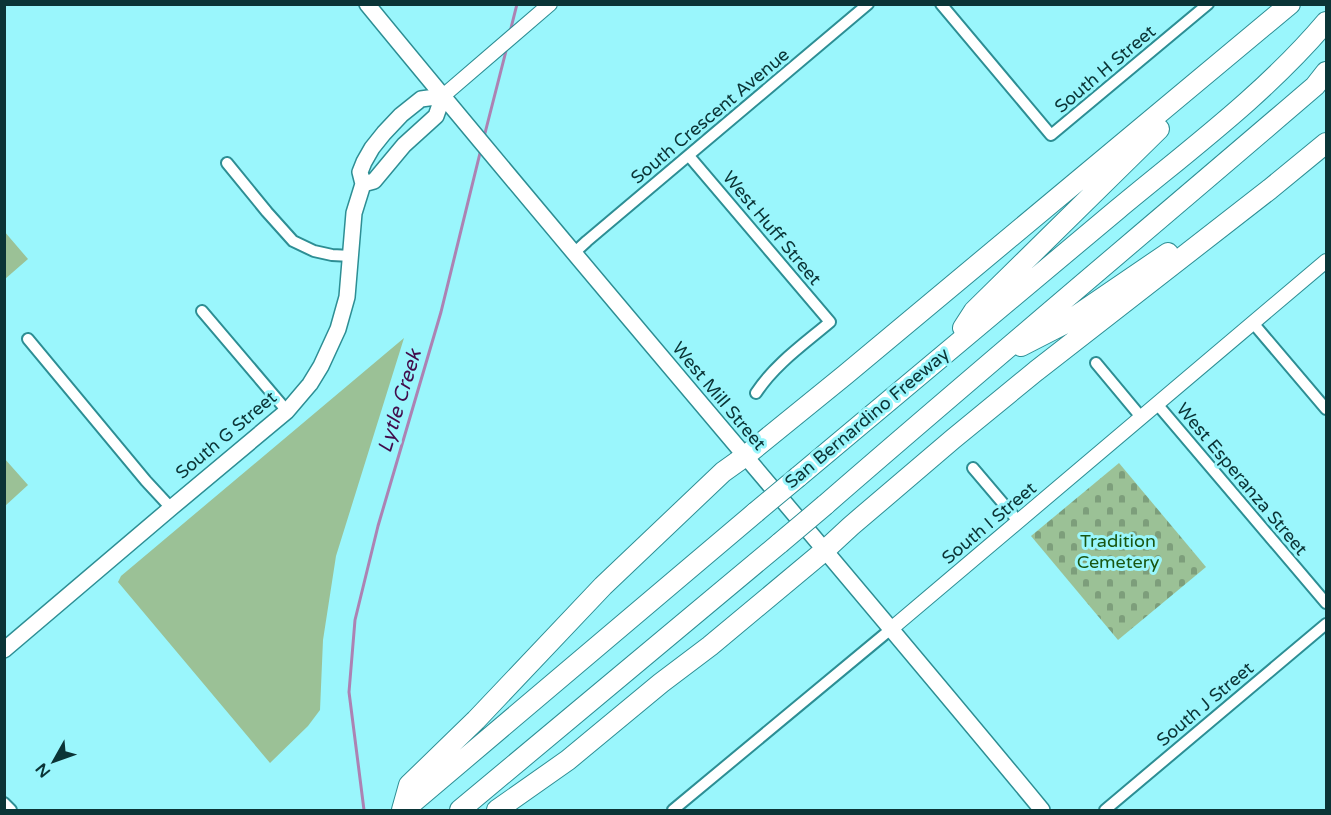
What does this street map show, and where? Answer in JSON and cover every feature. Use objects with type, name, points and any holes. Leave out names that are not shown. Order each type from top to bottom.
[{"type":"highway","points":[[403,810],[409,785],[476,720],[625,564],[723,472],[845,375],[1290,4]]},
{"type":"highway","points":[[951,348],[974,311],[1172,116],[1297,4]]},
{"type":"highway","name":"San Bernardino Freeway","points":[[403,810],[1243,105],[1292,59],[1326,22]]},
{"type":"highway","name":"San Bernardino Freeway","points":[[460,810],[825,505],[1315,86],[1326,72]]},
{"type":"highway","points":[[989,363],[1064,324],[1196,232],[1271,177],[1326,132]]},
{"type":"highway","points":[[497,810],[568,760],[661,683],[710,646],[1036,370],[1326,143]]},
{"type":"main road","name":"West Mill Street","points":[[367,4],[744,457],[1042,810]]},
{"type":"main road","name":"South G Street","points":[[4,650],[287,411],[310,384],[339,329],[347,297],[351,231],[363,184],[360,172],[364,162],[372,148],[401,115],[421,99],[443,96],[436,116],[404,145],[374,181],[363,184]]},
{"type":"street","name":"South Crescent Avenue","points":[[574,253],[868,4]]},
{"type":"street","name":"South H Street","points":[[941,4],[1051,135],[1194,10],[1208,4]]},
{"type":"street","name":"South G Street","points":[[443,96],[547,7]]},
{"type":"street","name":"West Huff Street","points":[[689,156],[830,322],[780,364],[766,378],[756,393]]},
{"type":"street","points":[[227,164],[293,241],[314,251],[351,256]]},
{"type":"street","name":"South I Street","points":[[673,810],[1326,261]]},
{"type":"street","points":[[202,311],[287,411]]},
{"type":"street","points":[[1253,323],[1326,409]]},
{"type":"street","points":[[28,339],[171,508]]},
{"type":"street","points":[[1096,363],[1141,417]]},
{"type":"street","name":"West Esperanza Street","points":[[1157,404],[1326,603]]},
{"type":"street","points":[[973,468],[1018,521]]},
{"type":"street","name":"South J Street","points":[[1105,810],[1326,624]]},
{"type":"street","points":[[4,803],[11,810]]},
{"type":"green space","points":[[4,231],[28,259],[5,279],[4,279]]},
{"type":"green space","points":[[404,338],[336,556],[323,640],[320,710],[308,726],[270,763],[118,582],[121,576]]},
{"type":"green space","points":[[4,458],[28,485],[5,506],[4,506]]},
{"type":"green space","name":"Tradition Cemetery","points":[[1119,463],[1206,567],[1118,640],[1031,536]]},
{"type":"waterway","name":"Lytle Creek","points":[[510,32],[517,4]]},
{"type":"waterway","name":"Lytle Creek","points":[[484,137],[507,47]]},
{"type":"waterway","name":"Lytle Creek","points":[[364,810],[349,692],[355,620],[378,526],[441,312],[481,149]]}]
